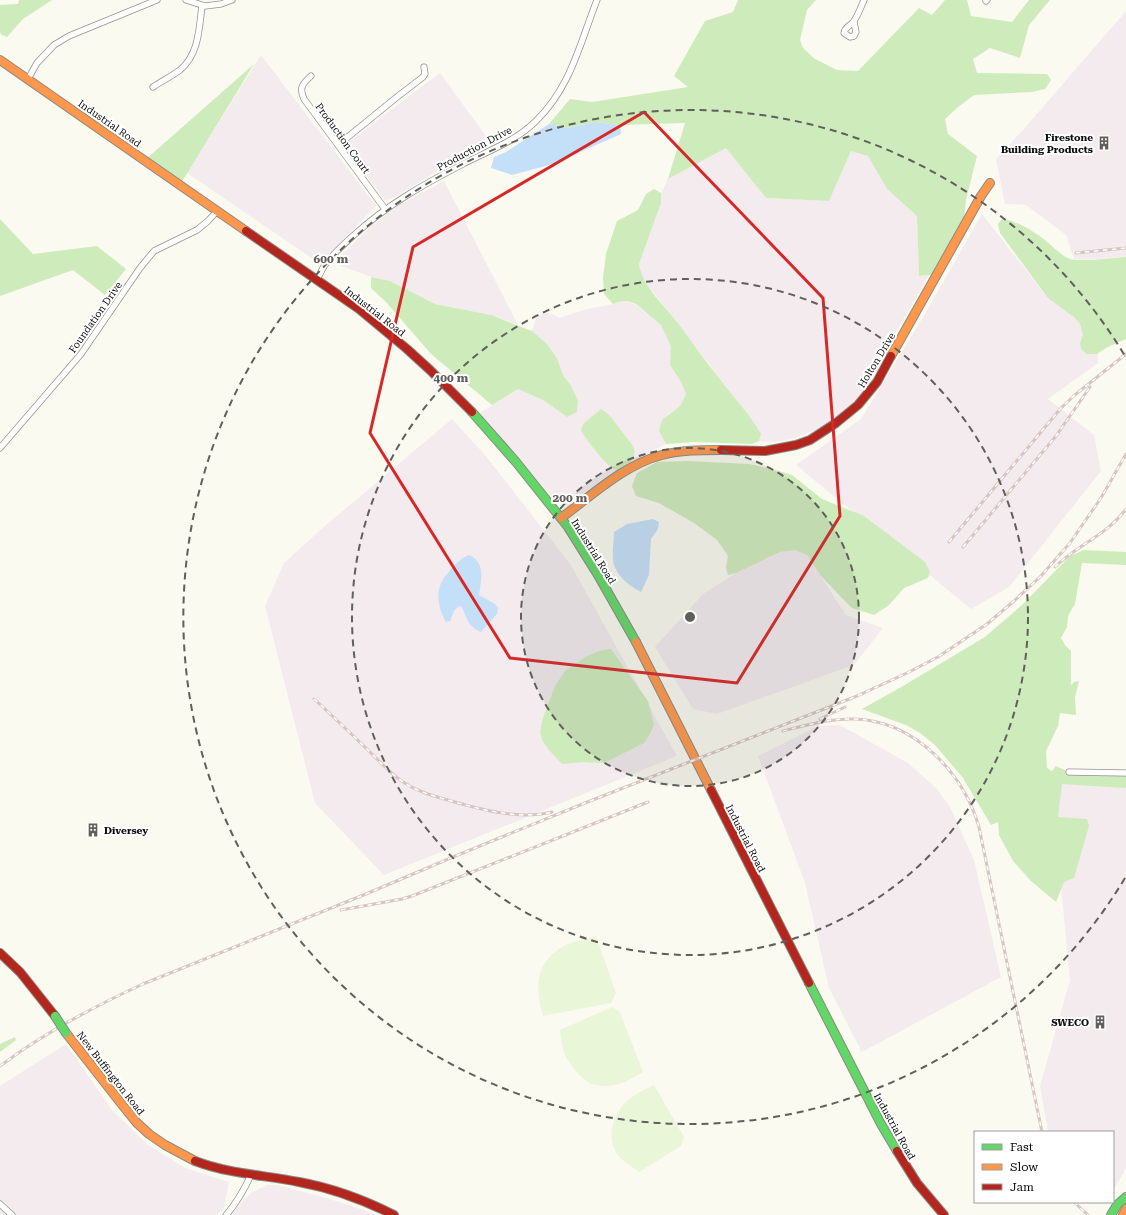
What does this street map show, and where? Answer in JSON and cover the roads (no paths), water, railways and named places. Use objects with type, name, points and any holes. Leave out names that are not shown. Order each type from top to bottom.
[{"type":"main road","name":"Industrial Road","points":[[0,60],[317,279],[375,322],[407,348],[438,377],[470,409],[511,454],[561,518],[601,580],[626,625],[881,1124],[910,1173],[927,1197],[944,1215]]},
{"type":"main road","name":"Holton Drive","points":[[561,518],[619,476],[637,465],[660,456],[684,451],[705,449],[763,451],[799,445],[834,426],[857,407],[877,382],[981,196],[990,183]]},
{"type":"main road","name":"New Buffington Road","points":[[0,953],[20,972],[127,1112],[146,1132],[156,1139],[182,1155],[200,1163],[231,1172],[333,1190],[394,1215]]},
{"type":"main road","points":[[1111,1215],[1117,1205],[1126,1197]]},
{"type":"main road","points":[[1123,1215],[1126,1209]]},
{"type":"street","points":[[28,78],[37,63],[48,50],[59,42],[69,36],[157,0]]},
{"type":"street","points":[[186,0],[202,6],[221,4],[232,0]]},
{"type":"street","name":"Production Drive","points":[[317,279],[323,268],[344,245],[385,209],[418,188],[508,142],[537,120],[554,100],[567,80],[597,0]]},
{"type":"street","points":[[854,22],[864,0]]},
{"type":"street","points":[[153,87],[179,70],[191,56],[196,45],[202,6]]},
{"type":"street","points":[[338,145],[423,77],[425,74],[424,67]]},
{"type":"street","name":"Production Court","points":[[311,76],[303,84],[301,93],[304,99],[385,209]]},
{"type":"street","name":"Foundation Drive","points":[[0,448],[81,354],[140,268],[154,251],[197,230],[217,211]]},
{"type":"street","points":[[1069,772],[1126,772]]},
{"type":"street","points":[[226,1215],[244,1191],[251,1175]]},
{"type":"street","points":[[0,1204],[12,1215]]},
{"type":"water","points":[[595,122],[620,125],[621,134],[553,164],[512,175],[491,168],[494,157],[506,152],[549,124],[567,128]]},
{"type":"water","points":[[653,519],[659,522],[658,529],[651,539],[649,575],[641,592],[632,587],[623,579],[614,565],[614,532],[627,524]]},
{"type":"water","points":[[469,555],[478,562],[480,567],[481,578],[479,595],[495,604],[498,608],[497,614],[481,632],[471,625],[462,607],[459,606],[454,611],[450,621],[446,622],[439,604],[439,590],[445,576],[458,562]]},
{"type":"railway","points":[[1076,253],[1126,248]]},
{"type":"railway","points":[[949,542],[1061,408],[1126,354]]},
{"type":"railway","points":[[963,547],[1056,436],[1090,387]]},
{"type":"railway","points":[[0,1066],[34,1042],[69,1021],[143,984],[366,894],[585,803],[857,696],[938,657],[987,624],[1040,577],[1070,543],[1101,498],[1126,454]]},
{"type":"railway","points":[[1055,567],[1073,552],[1110,526],[1126,509]]},
{"type":"railway","points":[[314,699],[389,771],[403,782],[414,788],[451,801],[501,813],[527,815],[552,812]]},
{"type":"railway","points":[[820,719],[845,707]]},
{"type":"railway","points":[[783,731],[819,722],[846,719],[877,722],[897,729],[916,740],[933,753],[948,769],[961,787],[979,827],[1042,1131]]},
{"type":"railway","points":[[341,910],[412,896],[648,802]]},
{"type":"railway","points":[[1075,1203],[1088,1215]]},
{"type":"place","name":"Firestone Building Products","points":[[1104,143]]},
{"type":"place","name":"Diversey","points":[[93,830]]},
{"type":"place","name":"SWECO","points":[[1100,1022]]}]
